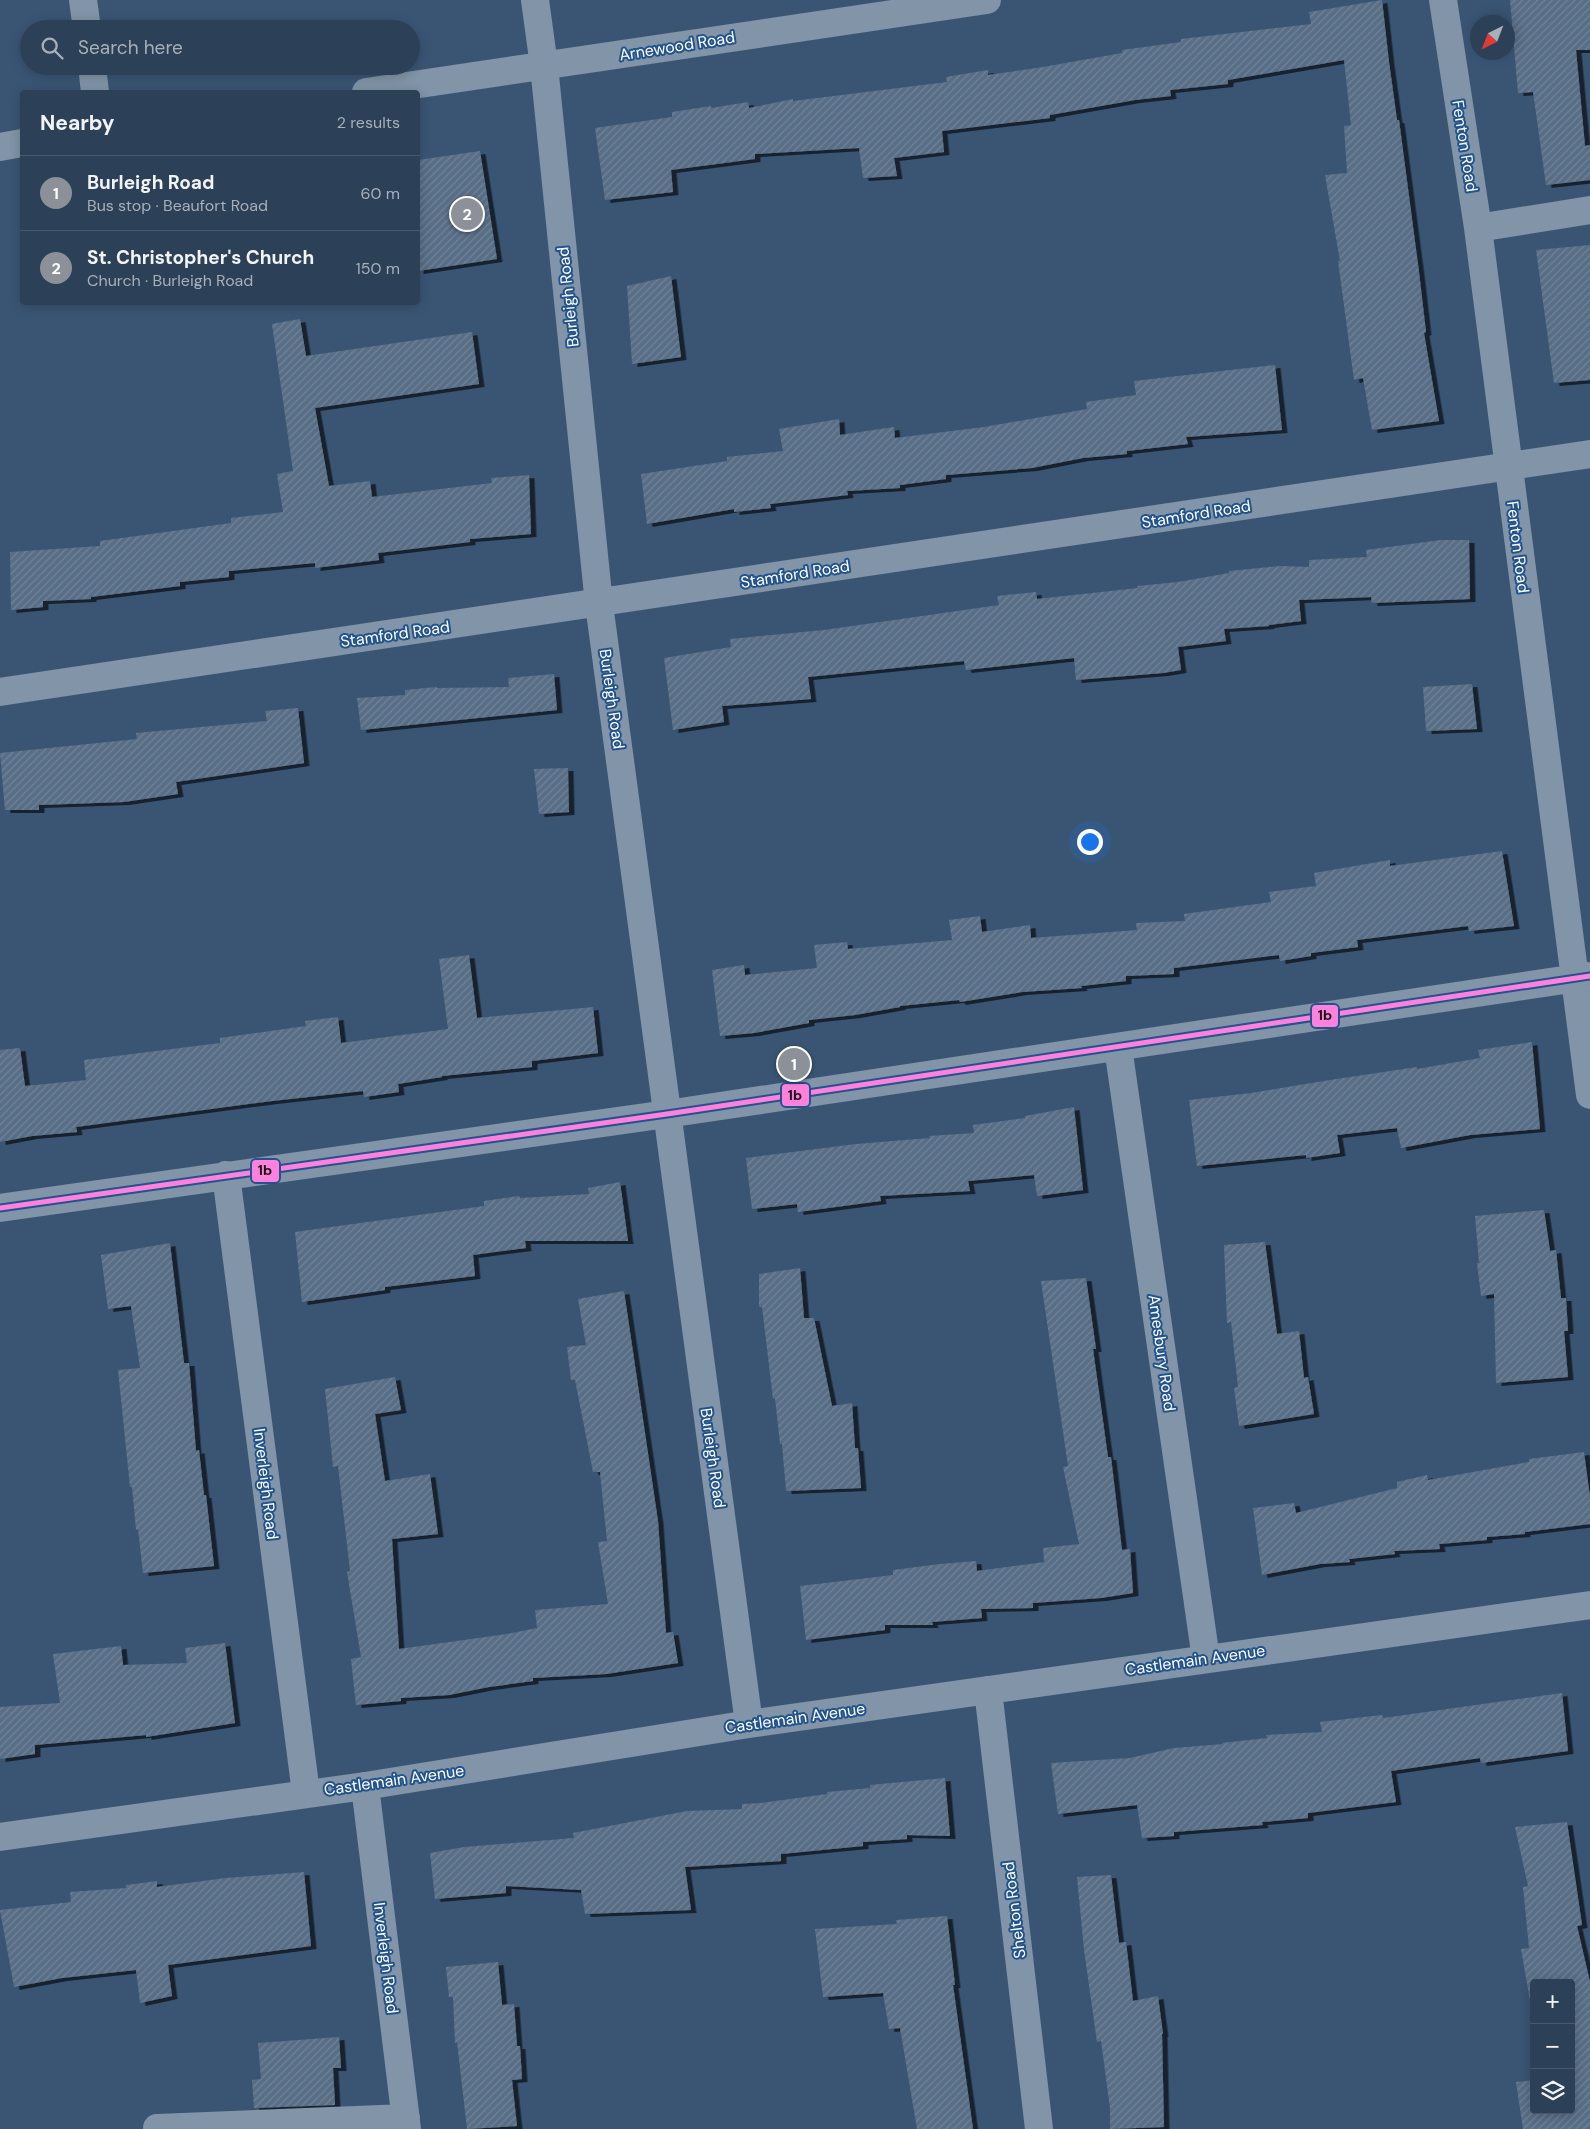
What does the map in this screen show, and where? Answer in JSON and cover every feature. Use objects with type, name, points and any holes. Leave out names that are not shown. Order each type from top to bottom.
[{"type":"street","points":[[83,0],[86,20]]},
{"type":"street","name":"Burleigh Road","points":[[535,0],[544,66],[599,604],[749,1724]]},
{"type":"street","name":"Arnewood Road","points":[[380,90],[988,0]]},
{"type":"street","name":"Fenton Road","points":[[1443,0],[1478,228],[1507,467],[1582,977],[1590,1095]]},
{"type":"street","points":[[93,75],[95,90]]},
{"type":"street","points":[[0,147],[20,143]]},
{"type":"street","points":[[1478,228],[1590,210]]},
{"type":"street","name":"Stamford Road","points":[[0,692],[599,604],[1590,454]]},
{"type":"street","points":[[0,1208],[667,1114],[1582,977]]},
{"type":"street","name":"Amesbury Road","points":[[1118,1047],[1206,1659]]},
{"type":"street","name":"Inverleigh Road","points":[[226,1175],[306,1793]]},
{"type":"street","name":"Castlemain Avenue","points":[[0,1837],[365,1786],[749,1724],[1590,1605]]},
{"type":"street","name":"Shelton Road","points":[[988,1690],[1039,2129]]},
{"type":"street","name":"Inverleigh Road","points":[[365,1786],[406,2123]]},
{"type":"street","points":[[157,2128],[406,2123]]},
{"type":"building","points":[[1382,0],[1419,272],[1426,332],[1424,333],[1439,421],[1372,430],[1363,378],[1354,380],[1338,261],[1340,261],[1325,175],[1347,173],[1344,126],[1351,125],[1344,60],[1228,80],[1228,84],[1170,90],[1171,96],[1135,100],[1050,115],[1050,118],[942,131],[944,152],[894,158],[897,176],[863,178],[859,148],[755,154],[755,159],[671,170],[673,192],[605,200],[595,128],[672,117],[672,112],[711,106],[711,108],[748,102],[749,108],[793,99],[793,101],[947,82],[946,77],[988,70],[988,75],[1043,67],[1122,53],[1122,50],[1181,42],[1181,39],[1311,24],[1309,12]]},
{"type":"building","points":[[1510,0],[1590,0],[1590,50],[1576,50],[1585,146],[1590,145],[1590,180],[1546,185],[1533,92],[1518,93],[1515,58],[1515,15],[1511,15]]},
{"type":"building","points":[[480,151],[497,259],[420,271],[420,160]]},
{"type":"building","points":[[1590,245],[1590,380],[1554,383],[1536,250]]},
{"type":"building","points":[[671,276],[681,357],[632,364],[627,286]]},
{"type":"building","points":[[300,319],[306,356],[472,332],[479,384],[315,408],[329,486],[370,481],[372,497],[492,483],[491,478],[529,475],[531,534],[470,539],[470,542],[378,553],[379,560],[315,568],[315,563],[229,571],[229,577],[180,582],[180,586],[91,597],[91,599],[43,601],[43,607],[11,610],[10,552],[100,546],[100,541],[231,523],[231,518],[283,512],[277,474],[293,471],[272,324]]},
{"type":"building","points":[[1275,365],[1282,430],[1186,437],[1188,444],[1127,451],[1127,454],[1083,458],[1032,468],[946,475],[946,479],[900,485],[900,488],[847,491],[848,495],[770,504],[771,508],[734,512],[734,509],[647,524],[641,474],[727,461],[727,457],[783,451],[779,429],[839,419],[840,435],[894,427],[895,438],[984,427],[1087,409],[1086,402],[1136,395],[1134,381]]},
{"type":"building","points":[[1441,540],[1469,540],[1470,599],[1372,603],[1371,597],[1299,600],[1301,621],[1269,626],[1224,629],[1226,641],[1178,647],[1181,670],[1163,673],[1076,680],[1074,658],[966,670],[964,661],[808,677],[811,699],[722,706],[724,722],[673,730],[664,658],[731,647],[730,639],[824,630],[999,605],[997,596],[1036,592],[1037,599],[1138,588],[1137,586],[1178,582],[1229,573],[1229,571],[1281,566],[1309,567],[1309,560],[1367,557],[1366,550]]},
{"type":"building","points":[[554,674],[557,710],[361,730],[357,698],[405,695],[405,690],[437,687],[509,687],[508,678]]},
{"type":"building","points":[[1472,684],[1477,729],[1426,731],[1423,687]]},
{"type":"building","points":[[298,708],[304,763],[176,782],[178,794],[124,802],[39,805],[39,810],[5,810],[0,753],[137,739],[136,733],[267,721],[265,711]]},
{"type":"building","points":[[568,768],[569,812],[539,814],[534,769]]},
{"type":"building","points":[[1502,851],[1514,926],[1469,931],[1468,926],[1357,940],[1358,947],[1311,953],[1311,956],[1280,961],[1279,955],[1174,968],[1174,974],[1126,976],[1126,981],[1081,986],[1082,988],[1022,992],[960,1002],[959,1000],[900,1006],[855,1015],[809,1020],[809,1023],[754,1033],[720,1036],[712,970],[744,965],[745,975],[817,968],[814,945],[847,942],[848,949],[952,940],[949,920],[980,916],[982,932],[1030,925],[1031,938],[1137,930],[1136,923],[1185,921],[1184,914],[1271,902],[1269,892],[1316,886],[1314,873],[1390,860],[1390,866]]},
{"type":"building","points":[[469,955],[477,1018],[593,1007],[598,1053],[532,1061],[532,1067],[442,1076],[398,1084],[399,1092],[364,1097],[363,1091],[272,1101],[76,1127],[77,1132],[32,1136],[0,1142],[0,1050],[20,1048],[25,1086],[86,1080],[84,1060],[220,1043],[220,1038],[306,1026],[305,1021],[338,1017],[341,1043],[448,1029],[439,959]]},
{"type":"building","points":[[1532,1042],[1540,1129],[1470,1135],[1401,1148],[1397,1128],[1337,1135],[1340,1153],[1306,1158],[1306,1155],[1197,1166],[1189,1100],[1251,1093],[1417,1067],[1417,1069],[1480,1058],[1478,1050]]},
{"type":"building","points":[[1074,1107],[1083,1190],[1037,1196],[1034,1175],[968,1181],[970,1191],[880,1196],[881,1201],[798,1212],[797,1204],[752,1209],[746,1158],[856,1144],[974,1133],[973,1125],[1025,1118],[1025,1116]]},
{"type":"building","points":[[620,1182],[628,1241],[525,1241],[526,1248],[473,1255],[475,1276],[385,1287],[385,1290],[302,1302],[295,1232],[484,1206],[484,1201],[519,1196],[520,1198],[589,1194],[588,1188]]},
{"type":"building","points":[[1544,1210],[1550,1251],[1556,1250],[1561,1298],[1566,1298],[1568,1331],[1564,1331],[1568,1377],[1496,1383],[1494,1294],[1481,1296],[1477,1263],[1479,1263],[1475,1216]]},
{"type":"building","points":[[1265,1242],[1277,1334],[1299,1331],[1304,1378],[1308,1377],[1314,1414],[1239,1426],[1234,1388],[1238,1387],[1231,1322],[1227,1323],[1224,1245]]},
{"type":"building","points":[[170,1243],[184,1363],[189,1363],[196,1451],[199,1450],[214,1566],[143,1573],[132,1487],[130,1487],[118,1370],[140,1368],[131,1306],[108,1309],[101,1255]]},
{"type":"building","points":[[800,1268],[804,1318],[814,1318],[832,1406],[852,1403],[855,1448],[858,1448],[861,1488],[786,1491],[782,1444],[780,1444],[775,1398],[773,1399],[762,1307],[759,1307],[759,1274]]},
{"type":"building","points":[[1086,1278],[1096,1349],[1093,1349],[1108,1457],[1111,1457],[1122,1550],[1130,1549],[1133,1593],[1101,1598],[1033,1603],[1033,1608],[981,1609],[982,1618],[932,1622],[933,1625],[885,1625],[885,1630],[806,1640],[800,1586],[893,1575],[893,1570],[940,1564],[976,1561],[977,1571],[1044,1562],[1043,1548],[1079,1544],[1063,1467],[1068,1466],[1041,1281]]},
{"type":"building","points":[[624,1291],[658,1521],[666,1633],[673,1632],[678,1663],[606,1674],[533,1678],[533,1681],[449,1695],[401,1698],[401,1701],[356,1705],[351,1659],[361,1657],[347,1572],[350,1571],[338,1466],[333,1467],[325,1389],[395,1377],[401,1410],[375,1414],[385,1481],[430,1474],[438,1534],[392,1539],[399,1649],[537,1628],[535,1610],[608,1604],[598,1542],[607,1541],[600,1472],[593,1472],[575,1380],[571,1380],[567,1347],[586,1345],[578,1299]]},
{"type":"building","points":[[1584,1452],[1590,1497],[1590,1524],[1525,1532],[1525,1534],[1487,1537],[1487,1540],[1439,1544],[1440,1549],[1394,1551],[1395,1554],[1349,1559],[1350,1562],[1320,1564],[1262,1575],[1253,1508],[1294,1503],[1296,1513],[1397,1488],[1397,1482],[1427,1475],[1428,1480],[1529,1462],[1529,1459]]},
{"type":"building","points":[[225,1643],[235,1723],[146,1737],[146,1735],[35,1745],[35,1754],[0,1759],[0,1707],[60,1703],[53,1654],[121,1646],[123,1665],[187,1663],[185,1648]]},
{"type":"building","points":[[1562,1693],[1568,1751],[1481,1763],[1480,1758],[1391,1771],[1396,1802],[1308,1813],[1308,1818],[1262,1822],[1263,1825],[1174,1832],[1174,1836],[1142,1838],[1137,1805],[1058,1814],[1051,1763],[1130,1758],[1174,1748],[1267,1738],[1266,1735],[1322,1732],[1320,1722],[1382,1715],[1383,1718]]},
{"type":"building","points":[[945,1778],[950,1836],[907,1835],[907,1839],[863,1842],[863,1846],[781,1854],[781,1861],[685,1867],[691,1910],[585,1914],[581,1890],[506,1886],[506,1893],[435,1899],[430,1853],[464,1847],[574,1838],[573,1833],[687,1811],[742,1809],[742,1804],[870,1788],[870,1785]]},
{"type":"building","points":[[1567,1822],[1582,1925],[1577,1926],[1590,1982],[1590,2129],[1523,2129],[1516,2082],[1530,2080],[1530,2114],[1575,2114],[1575,1979],[1530,1979],[1530,2001],[1521,1949],[1529,1948],[1523,1887],[1528,1886],[1515,1827]]},
{"type":"building","points":[[304,1872],[311,1946],[168,1965],[172,1996],[140,2003],[136,1970],[62,1978],[14,1987],[0,1910],[71,1902],[70,1892],[126,1888],[126,1885],[157,1881],[157,1887],[226,1878]]},
{"type":"building","points":[[1111,1875],[1119,1943],[1126,1942],[1133,2001],[1158,1996],[1163,2034],[1164,2127],[1110,2129],[1110,2108],[1101,2041],[1097,2042],[1084,1950],[1077,1877]]},
{"type":"building","points":[[947,1916],[955,1985],[953,1985],[973,2129],[917,2129],[900,2028],[889,2029],[883,1993],[823,1997],[815,1929],[897,1924],[896,1920]]},
{"type":"building","points":[[498,1962],[502,2005],[514,2004],[517,2046],[520,2046],[522,2079],[512,2080],[517,2126],[467,2129],[457,2042],[455,2043],[453,1997],[449,1997],[446,1967]]},
{"type":"building","points":[[339,2037],[341,2068],[333,2068],[335,2105],[254,2108],[252,2080],[261,2079],[258,2043]]},
{"type":"transit line","name":"1b","points":[[0,1208],[667,1114],[1590,976]]},
{"type":"place","name":"St. Christopher's Church","points":[[467,214]]},
{"type":"place","name":"Burleigh Road","points":[[794,1064]]}]
